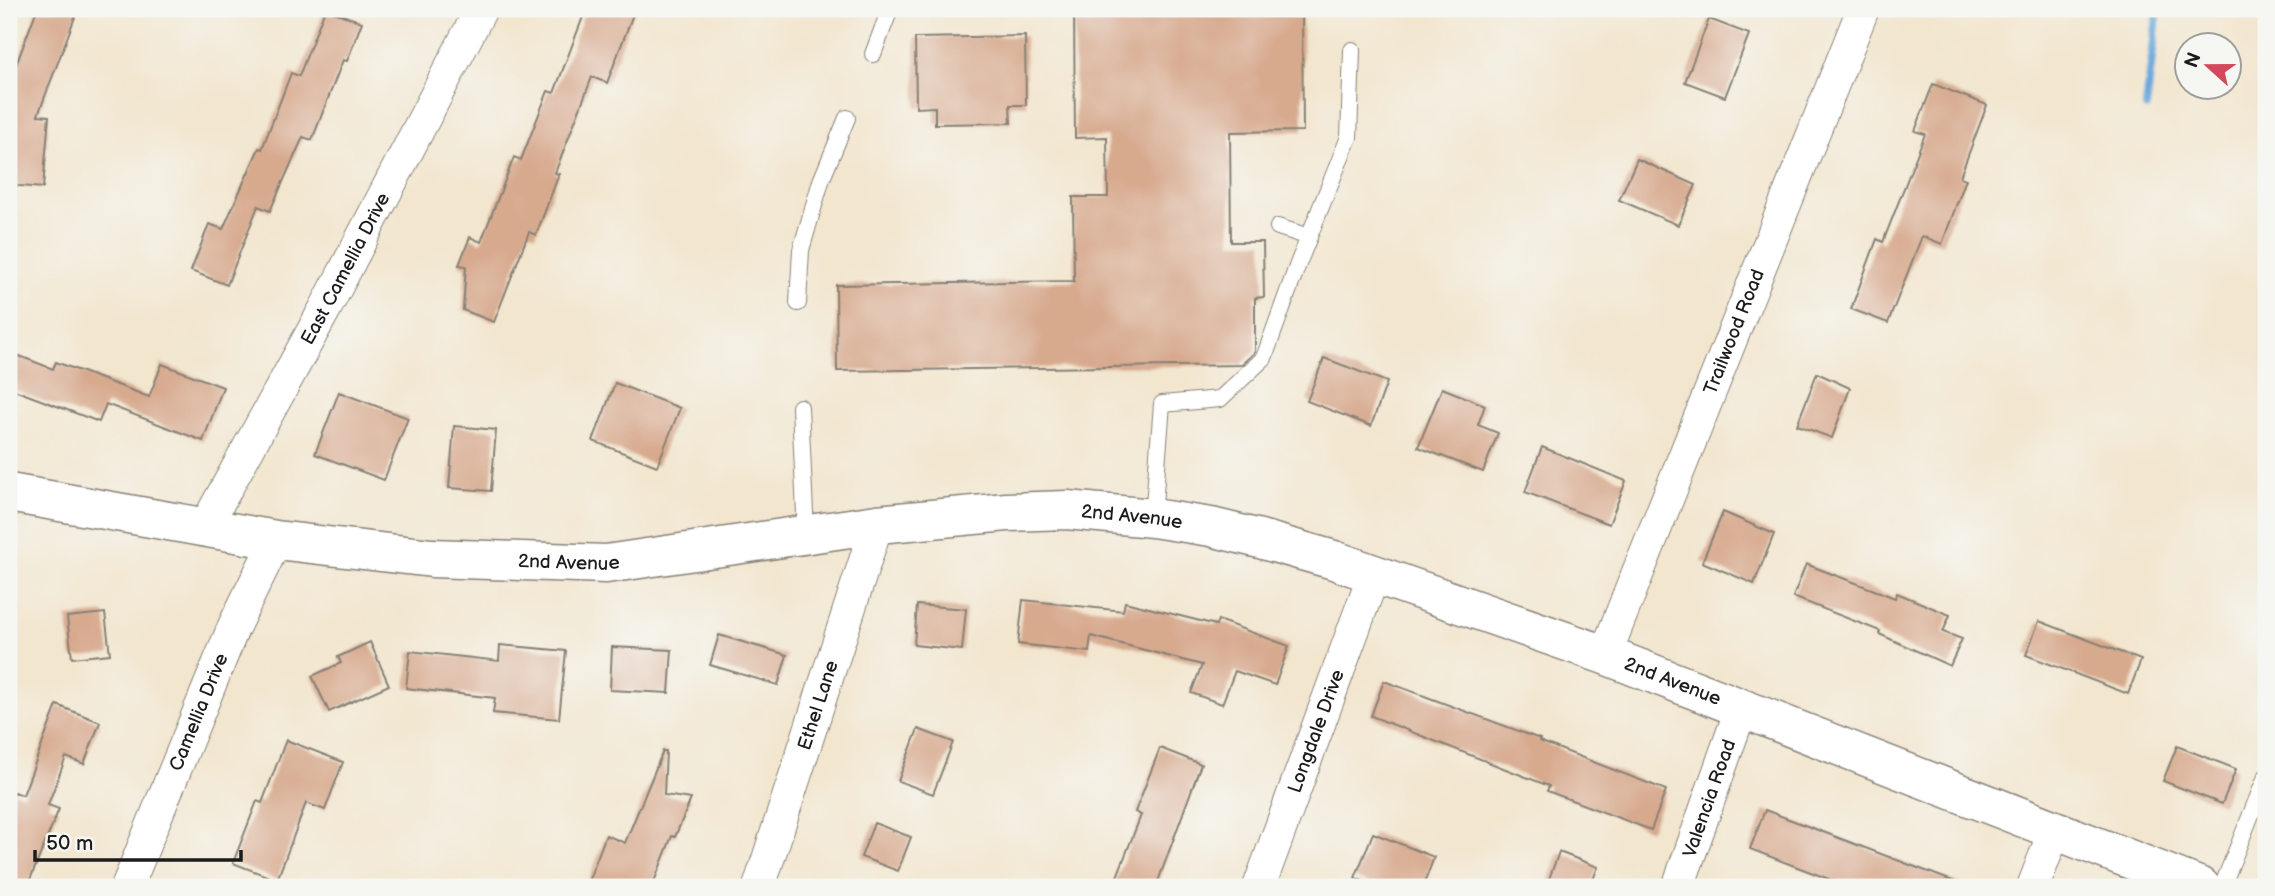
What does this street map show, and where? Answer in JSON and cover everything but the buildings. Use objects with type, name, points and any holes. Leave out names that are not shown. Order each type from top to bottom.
[{"type":"street","name":"East Camellia Drive","points":[[205,527],[326,307],[481,9]]},
{"type":"street","name":"Trailwood Road","points":[[1605,655],[1863,9]]},
{"type":"street","name":"2nd Avenue","points":[[9,493],[276,540],[432,558],[607,564],[877,524],[1007,512],[1067,510],[1153,518],[1211,527],[1260,538],[1374,574],[1605,655],[2201,887]]},
{"type":"street","name":"Ethel Lane","points":[[759,887],[877,524]]},
{"type":"street","name":"Camellia Drive","points":[[127,887],[234,626],[276,540]]},
{"type":"street","name":"Longdale Drive","points":[[1259,887],[1374,574]]},
{"type":"street","name":"Valencia Road","points":[[1678,887],[1741,709]]},
{"type":"street","points":[[2033,887],[2054,832]]},
{"type":"lane","points":[[873,54],[890,9]]},
{"type":"lane","points":[[1153,518],[1162,404],[1220,399],[1264,358],[1349,137],[1352,51]]},
{"type":"lane","points":[[798,303],[801,250],[821,181],[847,118]]},
{"type":"lane","points":[[1278,226],[1309,237]]},
{"type":"lane","points":[[800,407],[806,534]]},
{"type":"lane","points":[[2222,887],[2266,777]]},
{"type":"waterway","points":[[2146,107],[2158,9]]}]
